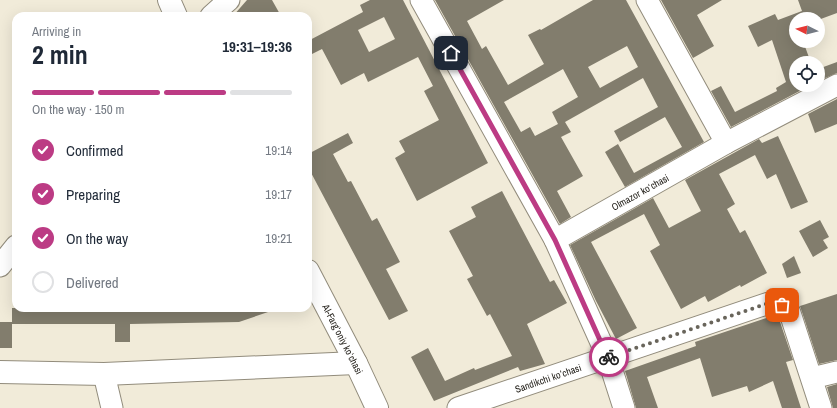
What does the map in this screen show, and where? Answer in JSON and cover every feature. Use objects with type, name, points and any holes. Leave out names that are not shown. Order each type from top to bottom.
[{"type":"main road","points":[[169,0],[174,12]]},
{"type":"main road","name":"Al-Fargʻoniy koʻchasi","points":[[312,279],[356,362],[377,408]]},
{"type":"main road","points":[[0,372],[104,374],[356,362]]},
{"type":"street","points":[[215,12],[228,0]]},
{"type":"street","points":[[421,0],[555,240],[608,358],[624,408]]},
{"type":"street","points":[[647,0],[726,143]]},
{"type":"street","name":"Olmazor koʻchasi","points":[[555,240],[726,143],[837,85]]},
{"type":"street","points":[[0,266],[12,251]]},
{"type":"street","name":"Sandikchi koʻchasi","points":[[458,408],[769,303],[782,305],[790,313],[821,408]]},
{"type":"street","points":[[812,378],[837,372]]},
{"type":"street","points":[[104,374],[112,408]]},
{"type":"building","points":[[247,0],[272,0],[279,12],[236,12]]},
{"type":"building","points":[[370,0],[403,0],[488,163],[417,201],[395,158],[405,152],[399,141],[439,120],[424,91],[433,86],[418,57],[368,82],[364,73],[341,85],[322,49],[312,54],[312,39],[363,12],[360,5]],"holes":[[[384,17],[395,39],[369,52],[358,30]]]},
{"type":"building","points":[[435,0],[504,0],[467,21],[482,49],[486,46],[508,85],[544,64],[528,35],[540,29],[541,30],[593,0],[626,0],[704,142],[625,187],[605,152],[618,144],[634,173],[682,147],[665,117],[620,142],[614,131],[658,107],[643,78],[565,122],[571,132],[561,137],[583,176],[557,191],[571,217],[560,224]],"holes":[[[627,46],[638,67],[600,88],[588,67]],[[563,69],[578,97],[552,112],[558,124],[535,136],[530,127],[521,132],[504,102]]]},
{"type":"building","points":[[661,0],[722,0],[697,15],[714,46],[693,58]]},
{"type":"building","points":[[798,0],[837,0],[837,13],[825,17],[825,12],[799,12],[802,11]]},
{"type":"building","points":[[775,14],[778,20],[789,16],[789,48],[806,48],[808,56],[789,56],[789,92],[798,92],[731,127],[711,91],[721,86],[735,112],[777,91],[776,88],[786,82],[772,40],[758,47],[748,26]]},
{"type":"building","points":[[837,62],[837,73],[825,78],[825,66]]},
{"type":"building","points":[[837,99],[837,124],[815,133],[808,114]]},
{"type":"building","points":[[348,133],[353,143],[333,154],[348,182],[351,181],[372,221],[377,218],[400,262],[386,269],[408,311],[389,320],[312,175],[312,152]]},
{"type":"building","points":[[778,136],[808,202],[791,209],[776,174],[767,179],[755,155],[719,174],[735,204],[727,209],[740,233],[745,230],[767,273],[708,302],[705,296],[681,309],[650,251],[660,245],[644,214],[591,242],[637,328],[616,339],[596,301],[570,245],[653,198],[669,228],[701,211],[685,180],[759,139],[762,143]]},
{"type":"building","points":[[502,191],[550,282],[554,280],[567,303],[527,324],[545,364],[520,371],[518,367],[434,401],[411,357],[428,348],[445,381],[474,368],[475,370],[512,356],[490,314],[487,316],[467,279],[473,276],[449,231],[476,217],[471,207]]},
{"type":"building","points":[[820,220],[829,237],[823,240],[828,248],[813,257],[799,231]]},
{"type":"building","points":[[794,256],[801,273],[787,278],[782,264]]},
{"type":"building","points":[[837,294],[837,360],[819,364],[800,306]]},
{"type":"building","points":[[12,312],[268,312],[239,322],[130,324],[130,342],[115,342],[115,324],[12,324],[12,348],[0,348],[0,322],[12,322]]},
{"type":"building","points":[[772,316],[779,319],[793,360],[786,362],[801,408],[782,408],[773,381],[749,392],[747,386],[712,397],[700,358],[647,377],[658,408],[636,408],[625,371],[696,346],[695,342]]},
{"type":"building","points":[[837,384],[837,408],[833,408],[827,387]]},
{"type":"way so far","points":[[609,357],[769,303],[782,305]]},
{"type":"route","points":[[451,53],[555,240],[608,358],[609,357]]}]
